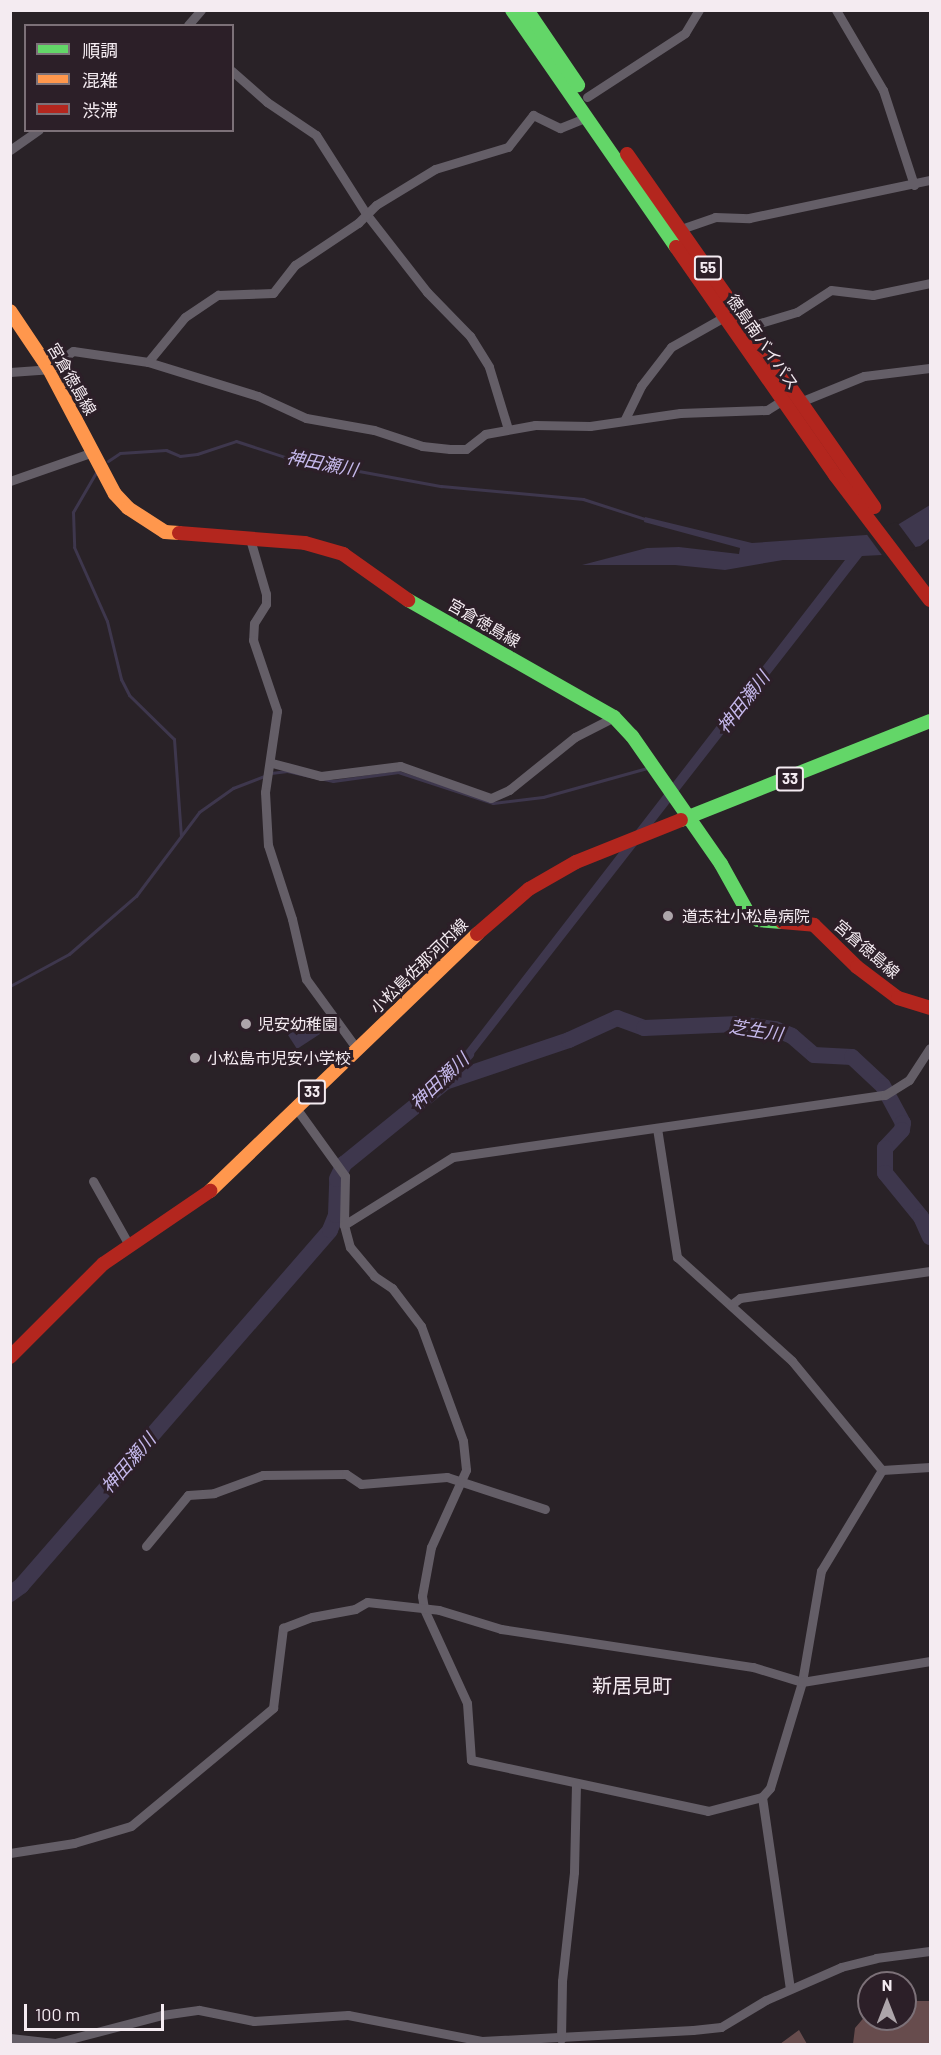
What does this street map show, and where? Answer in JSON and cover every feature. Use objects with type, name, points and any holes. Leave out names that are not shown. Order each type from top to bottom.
[{"type":"main road","name":"徳島南バイパス","points":[[512,10],[586,117],[749,325],[800,402],[842,474]]},
{"type":"main road","name":"徳島南バイパス","points":[[527,10],[587,97],[674,232],[724,317],[783,400],[842,474],[901,554],[930,600]]},
{"type":"main road","name":"宮倉徳島線","points":[[10,311],[49,369],[115,494],[150,525],[184,535],[305,543],[343,554],[405,597],[614,717],[632,736],[674,801],[726,872],[747,911],[758,920],[814,925],[857,967],[898,998],[930,1008]]},
{"type":"main road","name":"徳島南バイパス","points":[[901,554],[930,580]]},
{"type":"main road","name":"小松島佐那河内線","points":[[10,1357],[96,1271],[129,1245],[215,1188],[498,912],[546,878],[624,843],[688,820],[930,721]]},
{"type":"street","points":[[187,24],[201,10]]},
{"type":"street","points":[[587,97],[685,33],[699,10]]},
{"type":"street","points":[[836,10],[883,90],[914,185]]},
{"type":"street","points":[[234,73],[272,106],[316,135],[367,215],[427,292],[470,336],[499,392],[507,429]]},
{"type":"street","points":[[148,362],[185,317],[218,295],[273,293],[295,265],[367,215],[376,205],[435,169],[508,147],[533,115],[560,128],[586,117]]},
{"type":"street","points":[[10,150],[36,132]]},
{"type":"street","points":[[674,232],[715,218],[749,218],[930,180]]},
{"type":"street","points":[[737,334],[749,325],[796,312],[831,290],[873,295],[930,283]]},
{"type":"street","points":[[625,419],[641,386],[671,347],[724,317]]},
{"type":"street","points":[[10,372],[49,369],[73,351],[148,362],[258,396],[306,418],[374,430],[422,446],[466,449],[485,434],[507,429],[535,425],[598,425],[625,419],[767,410],[783,400]]},
{"type":"street","points":[[800,402],[864,376],[930,368]]},
{"type":"street","points":[[10,481],[93,452]]},
{"type":"street","points":[[250,539],[266,594],[266,604],[254,623],[253,640],[277,711],[272,763],[265,792],[265,830],[292,918],[306,979],[357,1048]]},
{"type":"street","points":[[272,763],[321,776],[400,766],[491,798],[508,790],[575,737],[614,717]]},
{"type":"street","points":[[344,1225],[453,1157],[888,1094],[909,1080],[930,1048]]},
{"type":"street","points":[[296,1108],[340,1169],[344,1225],[350,1247],[363,1265],[392,1288],[421,1326],[463,1441],[466,1470],[431,1547],[422,1596],[424,1609],[467,1703],[471,1760],[708,1811],[762,1797],[770,1788],[802,1682],[820,1571],[882,1470]]},
{"type":"street","points":[[657,1128],[677,1257],[732,1304],[792,1361],[882,1470]]},
{"type":"street","points":[[93,1181],[129,1245]]},
{"type":"street","points":[[732,1304],[740,1298],[930,1271]]},
{"type":"street","points":[[882,1470],[930,1467]]},
{"type":"street","points":[[146,1546],[188,1495],[214,1493],[263,1475],[346,1474],[361,1484],[415,1477],[447,1477],[545,1509]]},
{"type":"street","points":[[10,1853],[74,1843],[131,1826],[188,1782],[273,1708],[283,1628],[312,1617],[355,1609],[367,1602],[439,1610],[501,1629],[753,1667],[802,1682],[930,1661]]},
{"type":"street","points":[[561,2039],[562,1981],[574,1872],[576,1783]]},
{"type":"street","points":[[762,1797],[790,1988]]},
{"type":"street","points":[[10,2038],[55,2043],[162,2015],[199,2010],[254,2021],[348,2015],[482,2040],[561,2039],[721,2027],[790,1988],[859,1962],[930,1951]]},
{"type":"shaded area","points":[[917,2001],[930,2001],[930,2044],[853,2044],[857,2026],[857,2031],[917,2031]]},
{"type":"shaded area","points":[[799,2030],[807,2044],[780,2044]]},
{"type":"water","points":[[930,505],[930,538],[920,546],[882,555],[862,556],[463,1068],[457,1062],[845,560],[783,560],[725,570],[675,565],[582,565],[647,548],[679,547],[739,554],[740,548],[644,522],[645,517],[752,543],[866,535],[899,524]]},
{"type":"water","points":[[317,1015],[326,1030],[297,1049],[288,1035]]},
{"type":"pier","points":[[897,522],[917,549],[884,558],[865,532]]},
{"type":"waterway","name":"神田瀬川","points":[[108,461],[120,453],[166,450],[180,456],[197,454],[236,441],[288,458],[441,486],[583,499],[648,520]]},
{"type":"waterway","name":"神田瀬川","points":[[98,469],[73,512],[74,547],[107,621],[121,679],[129,695],[174,739],[181,836]]},
{"type":"waterway","points":[[271,773],[287,771],[333,781],[398,772],[493,803],[543,797],[647,768]]},
{"type":"waterway","points":[[10,986],[69,954],[136,896],[199,812],[233,788],[264,776]]},
{"type":"waterway","name":"神田瀬川","points":[[10,1594],[21,1586],[330,1230],[336,1215],[337,1179],[344,1164],[445,1082],[569,1040],[617,1018],[644,1028],[738,1024],[775,1029],[792,1036],[814,1055],[852,1057],[883,1086],[903,1123],[902,1130],[885,1148],[885,1173],[921,1217],[930,1237]]},
{"type":"waterway","name":"神田瀬川","points":[[445,1082],[469,1054]]},
{"type":"traffic: fast","points":[[512,10],[676,247]]},
{"type":"traffic: fast","points":[[527,10],[578,85]]},
{"type":"traffic: fast","points":[[408,600],[614,717],[632,736],[721,864],[747,911],[758,920],[782,922]]},
{"type":"traffic: fast","points":[[681,820],[930,721]]},
{"type":"traffic: slow","points":[[10,311],[49,369],[115,494],[128,508],[165,532],[179,533]]},
{"type":"traffic: slow","points":[[210,1191],[477,934]]},
{"type":"traffic: jam","points":[[627,154],[874,507]]},
{"type":"traffic: jam","points":[[676,247],[835,475],[930,600]]},
{"type":"traffic: jam","points":[[179,533],[305,543],[343,554],[408,600]]},
{"type":"traffic: jam","points":[[477,934],[529,889],[576,862],[681,820]]},
{"type":"traffic: jam","points":[[782,922],[814,925],[857,967],[898,998],[930,1008]]},
{"type":"traffic: jam","points":[[10,1357],[103,1264],[210,1191]]},
{"type":"place","name":"道志社小松島病院","points":[[668,916]]},
{"type":"place","name":"児安幼稚園","points":[[246,1024]]},
{"type":"place","name":"小松島市児安小学校","points":[[195,1058]]},
{"type":"district","name":"新居見町","points":[[632,1685]]},
{"type":"water label","name":"芝生川","points":[[756,1030]]}]
